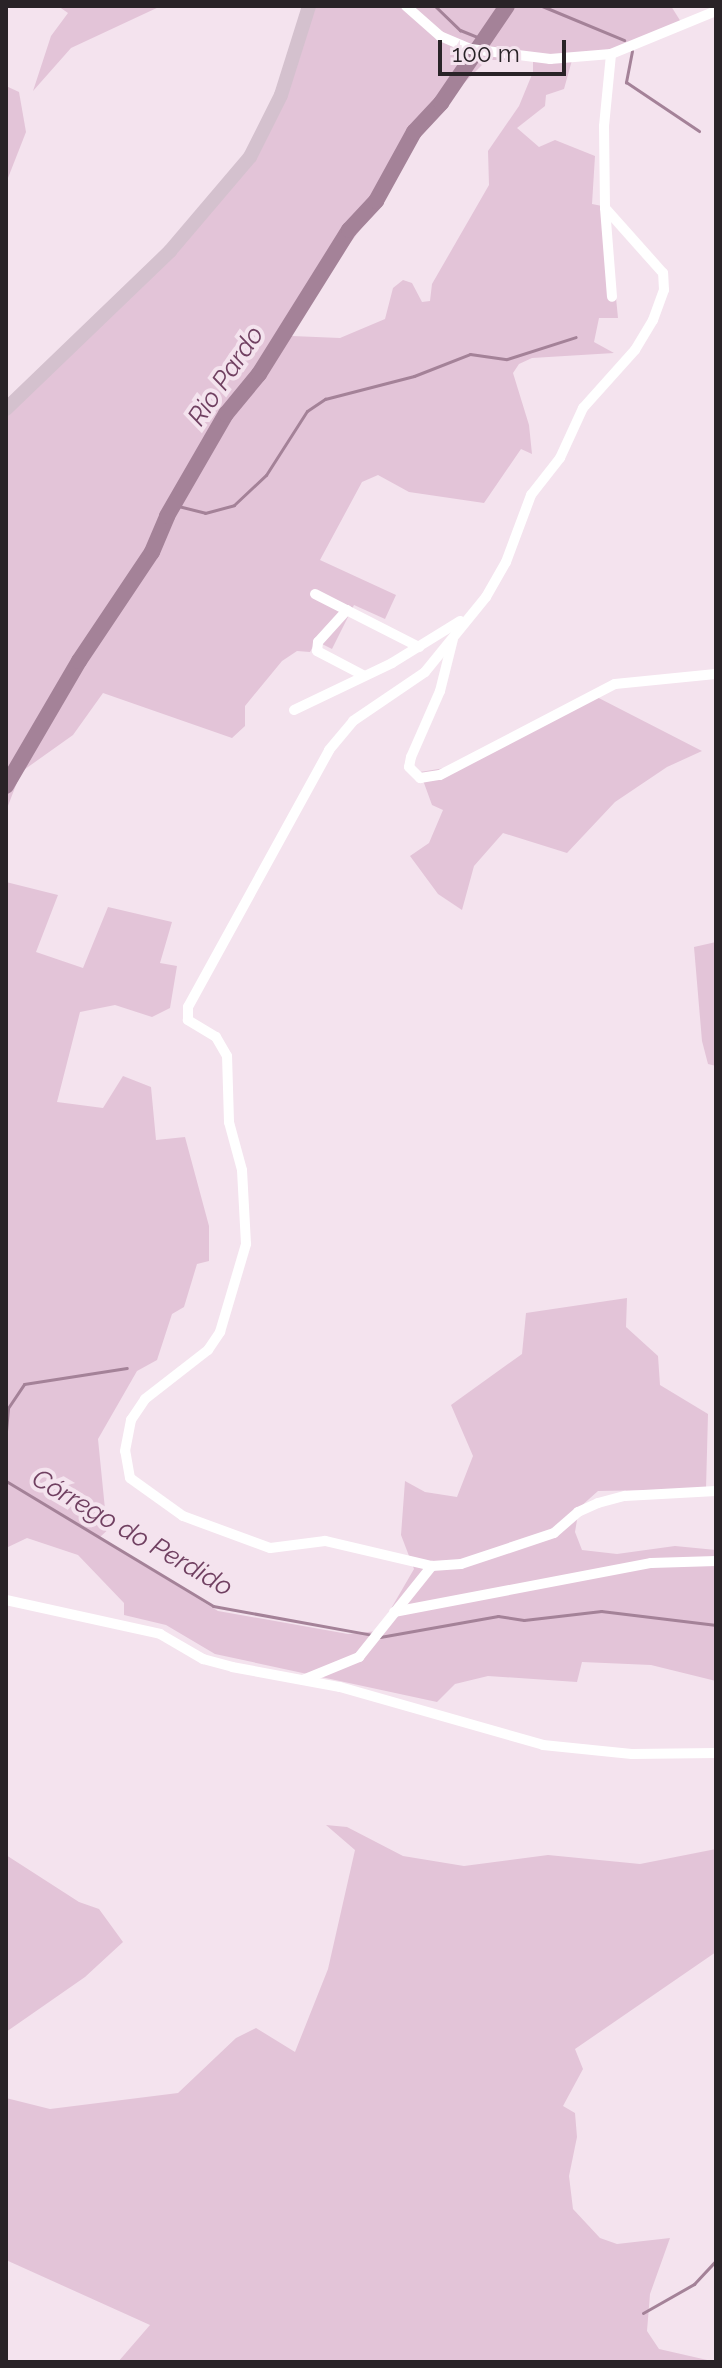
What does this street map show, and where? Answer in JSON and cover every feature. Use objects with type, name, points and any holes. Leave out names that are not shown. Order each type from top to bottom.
[{"type":"street","points":[[6,409],[160,261],[250,157],[281,95],[309,6]]},
{"type":"street","points":[[406,6],[440,36],[471,49],[550,59],[611,54],[716,11]]},
{"type":"street","points":[[611,54],[604,126],[605,208],[612,297]]},
{"type":"street","points":[[605,208],[659,265],[664,290],[645,336],[593,392],[560,458],[531,495],[496,584],[465,617],[453,637],[412,685],[371,707],[340,734],[193,993],[188,1020],[216,1037],[227,1056],[229,1122],[242,1170],[246,1244],[220,1332],[208,1350],[145,1399],[131,1420],[125,1451],[130,1478],[141,1489],[221,1532],[270,1548],[325,1541],[432,1566],[461,1564],[554,1533],[578,1512],[612,1499],[716,1491]]},
{"type":"street","points":[[315,594],[419,647]]},
{"type":"street","points":[[347,610],[318,642],[317,651],[363,675]]},
{"type":"street","points":[[294,710],[419,647],[465,617]]},
{"type":"street","points":[[453,637],[440,691],[411,757],[409,767],[420,778],[440,775],[615,684],[716,674]]},
{"type":"street","points":[[394,1612],[651,1563],[716,1561]]},
{"type":"street","points":[[303,1680],[359,1657],[432,1566]]},
{"type":"street","points":[[6,1600],[160,1634],[203,1659],[303,1680],[543,1745],[632,1754],[716,1753]]},
{"type":"shaded area","points":[[58,6],[161,6],[71,48],[33,91],[51,36],[68,13]]},
{"type":"shaded area","points":[[312,6],[671,6],[681,22],[621,51],[574,53],[564,89],[546,95],[545,106],[517,128],[539,147],[555,140],[595,156],[592,204],[607,207],[618,318],[599,318],[594,342],[614,353],[532,358],[519,364],[513,373],[529,425],[532,454],[521,449],[484,503],[409,492],[378,475],[362,482],[320,560],[396,595],[385,619],[354,605],[332,649],[316,641],[310,652],[297,651],[282,661],[245,706],[245,726],[232,738],[103,693],[73,735],[21,772],[6,811],[6,401],[188,227],[259,136]],"holes":[[[487,60],[533,60],[533,72],[519,106],[488,151],[489,185],[432,284],[430,301],[422,302],[412,283],[403,280],[393,288],[385,319],[340,338],[292,336],[288,333],[317,286],[387,195],[430,117]]]},
{"type":"shaded area","points":[[6,86],[19,92],[26,132],[6,183]]},
{"type":"shaded area","points":[[589,693],[702,751],[667,767],[615,802],[567,853],[503,833],[474,866],[462,910],[438,894],[410,856],[429,843],[443,810],[432,805],[420,772],[445,768]]},
{"type":"shaded area","points":[[6,882],[58,895],[36,952],[83,968],[108,907],[172,922],[160,963],[177,966],[170,1008],[152,1017],[115,1005],[80,1012],[57,1102],[103,1108],[123,1076],[151,1087],[156,1140],[185,1137],[209,1226],[209,1261],[197,1264],[184,1307],[172,1314],[157,1360],[137,1371],[98,1439],[106,1519],[113,1525],[99,1538],[218,1611],[348,1634],[378,1631],[414,1569],[401,1535],[405,1481],[425,1492],[457,1497],[473,1456],[451,1405],[522,1354],[526,1313],[627,1298],[626,1327],[658,1356],[660,1385],[708,1414],[706,1489],[598,1491],[579,1508],[575,1532],[582,1550],[617,1554],[675,1546],[716,1550],[716,1681],[651,1665],[582,1662],[577,1682],[488,1676],[455,1684],[437,1702],[215,1654],[166,1625],[124,1615],[124,1603],[78,1555],[27,1538],[6,1548]]},
{"type":"shaded area","points":[[716,942],[716,1066],[708,1064],[702,1041],[694,947]]},
{"type":"shaded area","points":[[326,1825],[347,1827],[403,1856],[464,1866],[548,1855],[640,1864],[716,1849],[716,1952],[575,2049],[583,2069],[563,2106],[575,2113],[577,2137],[569,2176],[573,2209],[600,2238],[617,2244],[670,2238],[650,2294],[647,2331],[659,2349],[716,2362],[118,2362],[150,2325],[6,2260],[6,2098],[50,2109],[178,2093],[236,2038],[256,2028],[295,2052],[328,1969],[355,1850]]},
{"type":"shaded area","points":[[6,1855],[79,1902],[99,1909],[123,1942],[85,1977],[6,2032]]},
{"type":"waterway","points":[[435,6],[460,30],[485,40]]},
{"type":"waterway","name":"Rio Pardo","points":[[6,786],[79,661],[152,552],[167,516],[226,414],[259,374],[349,230],[376,201],[414,132],[441,103],[507,6]]},
{"type":"waterway","points":[[542,6],[624,40]]},
{"type":"waterway","points":[[632,51],[626,82],[699,131]]},
{"type":"waterway","points":[[174,505],[205,513],[234,505],[266,475],[307,411],[325,399],[414,376],[470,354],[507,359],[576,337]]},
{"type":"waterway","points":[[6,1431],[8,1408],[24,1384],[127,1368]]},
{"type":"waterway","name":"Córrego do Perdido","points":[[6,1481],[213,1606],[373,1635]]},
{"type":"waterway","name":"Córrego do Perdido","points":[[380,1637],[498,1616],[524,1620],[601,1611],[716,1625]]},
{"type":"waterway","points":[[643,2313],[694,2284],[716,2260]]}]
